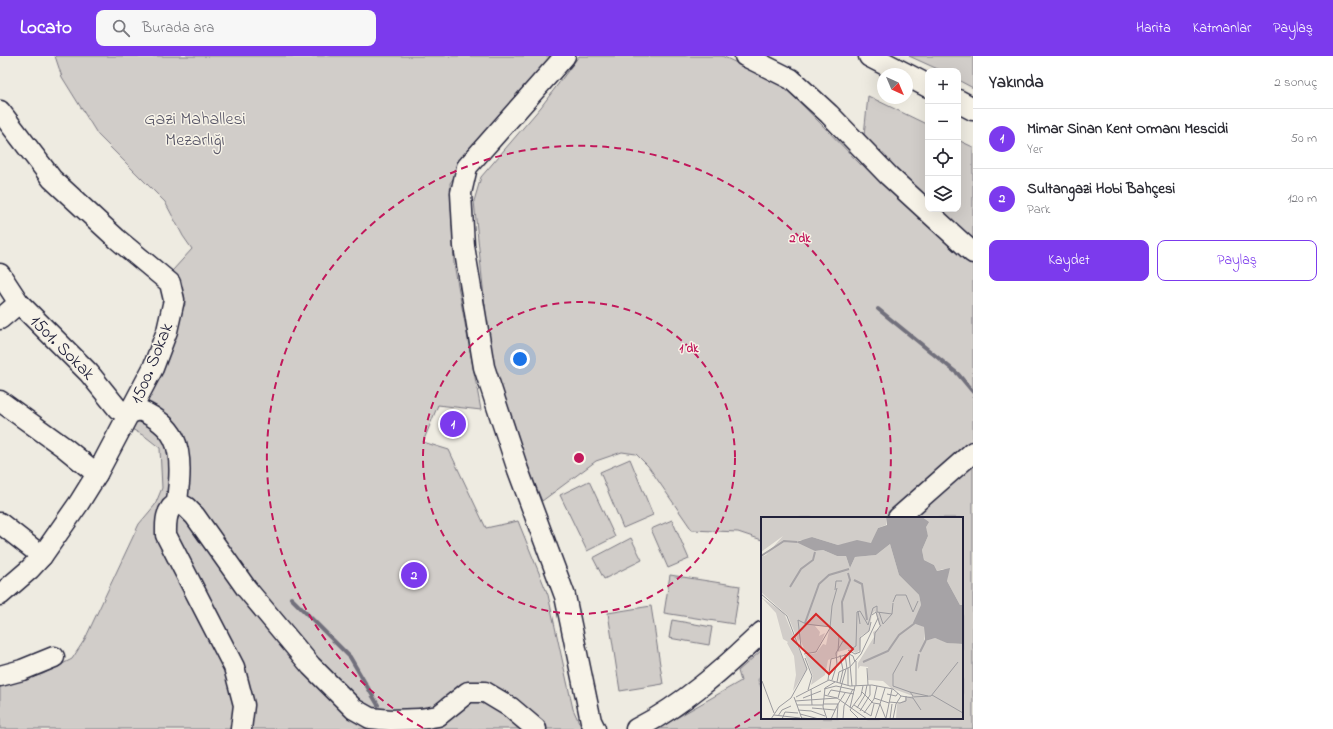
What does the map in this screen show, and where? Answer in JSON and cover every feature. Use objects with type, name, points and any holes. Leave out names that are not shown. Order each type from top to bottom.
[{"type":"main road","points":[[870,56],[893,68]]},
{"type":"main road","points":[[913,78],[925,84]]},
{"type":"main road","points":[[961,103],[973,109]]},
{"type":"street","points":[[565,56],[467,167],[461,193],[464,246],[484,367],[518,470],[565,596],[591,721],[595,729]]},
{"type":"street","points":[[745,56],[791,79],[829,114],[889,176],[973,253]]},
{"type":"street","name":"1500. Sokak","points":[[0,111],[52,179],[117,239],[170,283],[174,300],[167,331],[154,368],[97,474],[79,503],[42,556],[30,569],[0,595]]},
{"type":"street","name":"1501. Sokak","points":[[0,274],[19,303],[89,373],[118,409],[130,413]]},
{"type":"street","points":[[0,319],[19,303]]},
{"type":"street","points":[[0,401],[65,448],[97,474]]},
{"type":"street","points":[[130,413],[140,410],[150,415],[166,428],[177,443],[180,467],[177,503],[168,514],[166,535],[234,667],[244,705],[241,729]]},
{"type":"street","points":[[899,517],[973,452]]},
{"type":"street","points":[[177,503],[186,508],[195,516],[246,588],[311,666],[354,709],[370,718],[391,720],[420,719],[438,716],[468,692],[485,692],[510,707],[536,729]]},
{"type":"street","points":[[0,523],[42,556]]},
{"type":"street","points":[[636,729],[688,697],[730,662],[761,633]]},
{"type":"street","points":[[0,676],[22,670],[54,657]]},
{"type":"green space","name":"Gazi Mahallesi Mezarlığı","points":[[55,56],[558,56],[478,144],[450,183],[454,264],[481,410],[438,405],[423,442],[449,450],[486,528],[518,521],[548,595],[573,709],[582,729],[0,729],[0,687],[43,674],[72,659],[85,639],[139,524],[155,505],[162,488],[160,448],[146,437],[130,428],[178,315],[185,305],[184,295],[173,270],[192,249],[183,236],[165,202],[98,135],[62,77]]},
{"type":"green space","points":[[579,56],[722,56],[782,84],[861,165],[868,96],[877,100],[877,104],[885,104],[925,124],[925,212],[961,212],[961,141],[973,147],[973,729],[657,729],[741,681],[738,671],[761,651],[761,676],[758,680],[761,687],[761,719],[963,719],[963,517],[761,517],[761,540],[738,532],[692,530],[648,466],[636,454],[622,452],[596,461],[542,501],[511,425],[490,354],[474,201],[481,177],[541,107]]},
{"type":"green space","points":[[909,56],[973,56],[973,88],[961,82],[961,68],[935,68]]},
{"type":"green space","points":[[630,459],[653,515],[623,528],[600,472]]},
{"type":"green space","points":[[589,481],[615,537],[587,551],[560,495]]},
{"type":"green space","points":[[672,520],[689,559],[668,568],[651,529]]},
{"type":"green space","points":[[631,538],[642,560],[604,579],[593,558]]},
{"type":"green space","points":[[670,575],[740,586],[734,624],[664,613]]},
{"type":"green space","points":[[651,606],[663,684],[620,691],[608,613]]},
{"type":"green space","points":[[672,620],[712,627],[709,645],[669,638]]},
{"type":"waterway","points":[[878,309],[958,374],[973,392]]},
{"type":"waterway","points":[[291,598],[350,657],[378,705]]},
{"type":"place","name":"Mimar Sinan Kent Ormanı Mescidi","points":[[453,424]]},
{"type":"place","name":"Sultangazi Hobi Bahçesi","points":[[414,575]]}]
